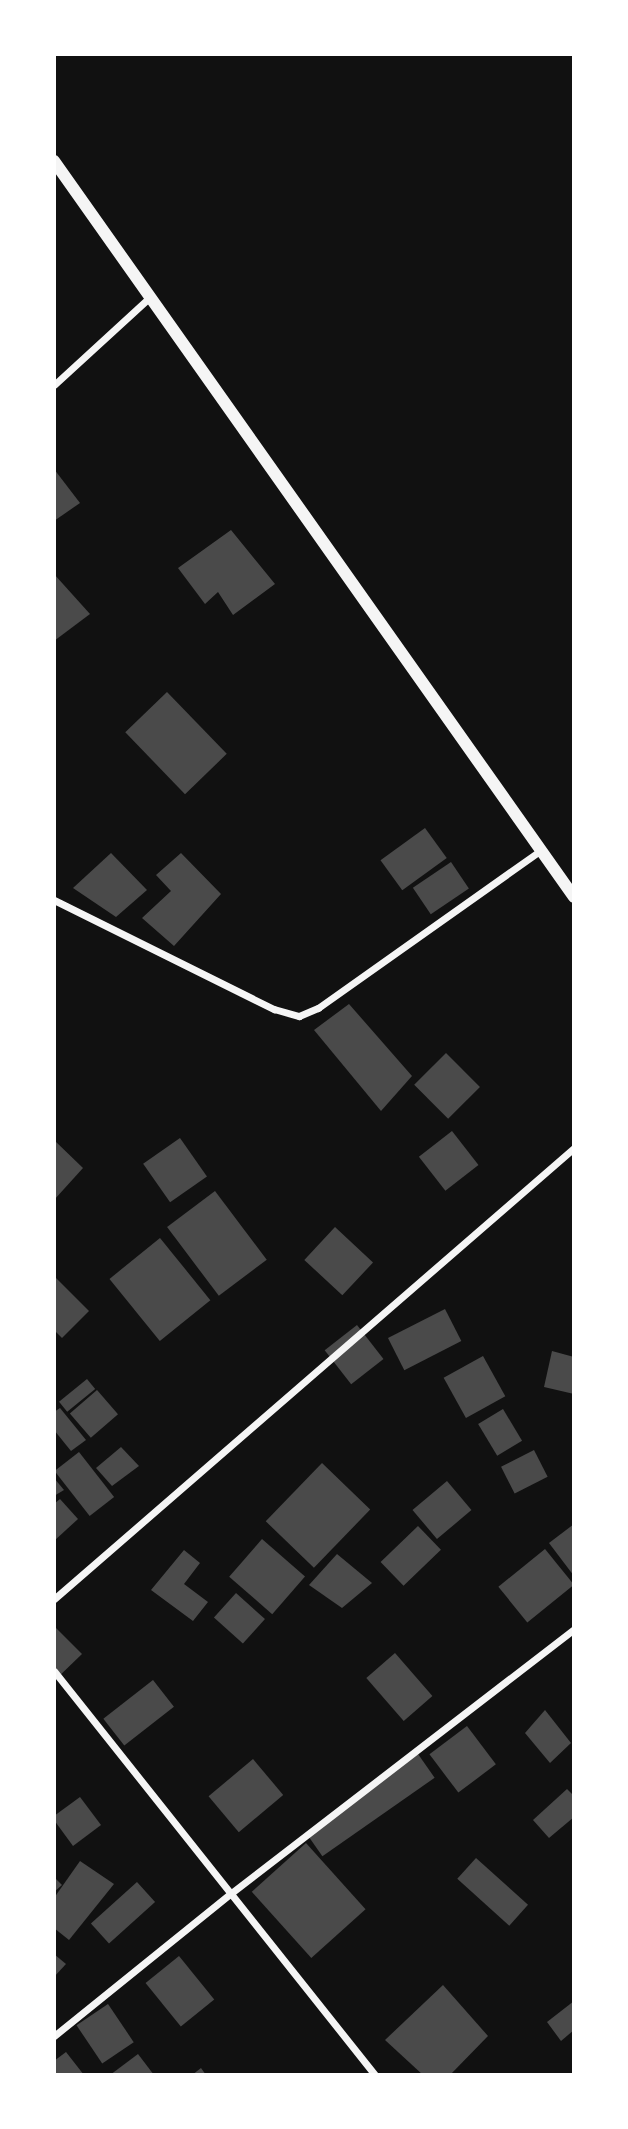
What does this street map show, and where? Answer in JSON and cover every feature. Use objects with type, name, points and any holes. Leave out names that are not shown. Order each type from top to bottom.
[{"type":"street","points":[[54,161],[574,897]]},
{"type":"street","points":[[54,385],[150,297]]},
{"type":"street","points":[[54,900],[274,1009],[299,1016],[318,1008],[541,850]]},
{"type":"street","points":[[54,1599],[574,1148]]},
{"type":"street","points":[[54,2036],[230,1894],[574,1629]]},
{"type":"street","points":[[54,1671],[375,2075]]},
{"type":"building","points":[[54,469],[80,503],[54,521]]},
{"type":"building","points":[[231,530],[275,584],[233,615],[218,592],[205,604],[178,568]]},
{"type":"building","points":[[54,574],[90,614],[54,641]]},
{"type":"building","points":[[167,692],[227,754],[185,794],[125,732]]},
{"type":"building","points":[[425,828],[447,858],[402,890],[381,860]]},
{"type":"building","points":[[111,853],[147,890],[116,917],[73,888]]},
{"type":"building","points":[[181,853],[221,894],[174,946],[142,918],[171,891],[156,875]]},
{"type":"building","points":[[451,862],[469,889],[431,914],[413,888]]},
{"type":"building","points":[[349,1004],[412,1076],[381,1111],[314,1030]]},
{"type":"building","points":[[446,1053],[480,1087],[448,1119],[414,1085]]},
{"type":"building","points":[[452,1131],[478,1165],[445,1191],[419,1157]]},
{"type":"building","points":[[180,1138],[207,1177],[170,1202],[143,1164]]},
{"type":"building","points":[[54,1140],[83,1168],[54,1200]]},
{"type":"building","points":[[215,1191],[267,1260],[219,1296],[167,1227]]},
{"type":"building","points":[[335,1227],[373,1262],[342,1295],[304,1260]]},
{"type":"building","points":[[160,1238],[210,1300],[160,1341],[109,1279]]},
{"type":"building","points":[[54,1276],[89,1311],[62,1338],[54,1330]]},
{"type":"building","points":[[445,1309],[461,1341],[404,1370],[388,1338]]},
{"type":"building","points":[[357,1325],[383,1359],[351,1384],[325,1350]]},
{"type":"building","points":[[552,1351],[574,1357],[574,1394],[544,1387]]},
{"type":"building","points":[[483,1356],[505,1396],[466,1418],[444,1378]]},
{"type":"building","points":[[87,1379],[95,1389],[67,1412],[59,1402]]},
{"type":"building","points":[[97,1390],[118,1414],[91,1438],[70,1414]]},
{"type":"building","points":[[60,1408],[86,1440],[71,1451],[54,1430],[54,1412]]},
{"type":"building","points":[[503,1409],[522,1441],[497,1456],[478,1424]]},
{"type":"building","points":[[121,1447],[139,1466],[112,1486],[96,1468]]},
{"type":"building","points":[[534,1450],[548,1477],[515,1494],[501,1467]]},
{"type":"building","points":[[79,1452],[114,1497],[90,1516],[55,1471]]},
{"type":"building","points":[[322,1463],[370,1510],[314,1568],[266,1521]]},
{"type":"building","points":[[54,1478],[64,1490],[54,1496]]},
{"type":"building","points":[[447,1481],[471,1510],[437,1539],[413,1510]]},
{"type":"building","points":[[60,1499],[78,1519],[54,1541],[54,1504]]},
{"type":"building","points":[[574,1524],[574,1576],[549,1543]]},
{"type":"building","points":[[418,1526],[441,1550],[404,1586],[381,1562]]},
{"type":"building","points":[[262,1539],[305,1576],[272,1614],[229,1577]]},
{"type":"building","points":[[545,1549],[574,1585],[527,1623],[498,1587]]},
{"type":"building","points":[[184,1550],[200,1563],[184,1584],[208,1602],[193,1621],[151,1590]]},
{"type":"building","points":[[337,1554],[372,1583],[342,1608],[309,1585]]},
{"type":"building","points":[[236,1593],[265,1619],[243,1644],[214,1618]]},
{"type":"building","points":[[54,1626],[82,1654],[54,1681]]},
{"type":"building","points":[[395,1653],[432,1696],[404,1721],[366,1678]]},
{"type":"building","points":[[153,1680],[174,1707],[124,1746],[103,1719]]},
{"type":"building","points":[[545,1710],[571,1743],[550,1763],[525,1733]]},
{"type":"building","points":[[467,1726],[496,1764],[458,1793],[429,1754]]},
{"type":"building","points":[[418,1754],[435,1778],[322,1856],[306,1833]]},
{"type":"building","points":[[253,1759],[283,1795],[239,1832],[209,1796]]},
{"type":"building","points":[[567,1789],[574,1796],[574,1817],[549,1838],[533,1820]]},
{"type":"building","points":[[80,1797],[101,1825],[73,1846],[54,1820],[54,1816]]},
{"type":"building","points":[[306,1843],[366,1909],[311,1958],[252,1892]]},
{"type":"building","points":[[476,1858],[528,1905],[509,1926],[457,1879]]},
{"type":"building","points":[[80,1861],[114,1884],[69,1940],[54,1928],[54,1898]]},
{"type":"building","points":[[54,1877],[62,1885],[54,1892]]},
{"type":"building","points":[[137,1882],[155,1902],[109,1944],[91,1923]]},
{"type":"building","points":[[54,1954],[66,1964],[54,1977]]},
{"type":"building","points":[[179,1956],[214,2000],[181,2027],[146,1983]]},
{"type":"building","points":[[443,1985],[488,2036],[450,2075],[423,2075],[385,2040]]},
{"type":"building","points":[[574,2001],[574,2030],[561,2041],[547,2022]]},
{"type":"building","points":[[108,2004],[134,2042],[102,2063],[76,2025]]},
{"type":"building","points":[[66,2052],[84,2075],[54,2075],[54,2061]]},
{"type":"building","points":[[138,2054],[154,2075],[110,2075]]},
{"type":"building","points":[[201,2068],[206,2075],[192,2075]]}]
